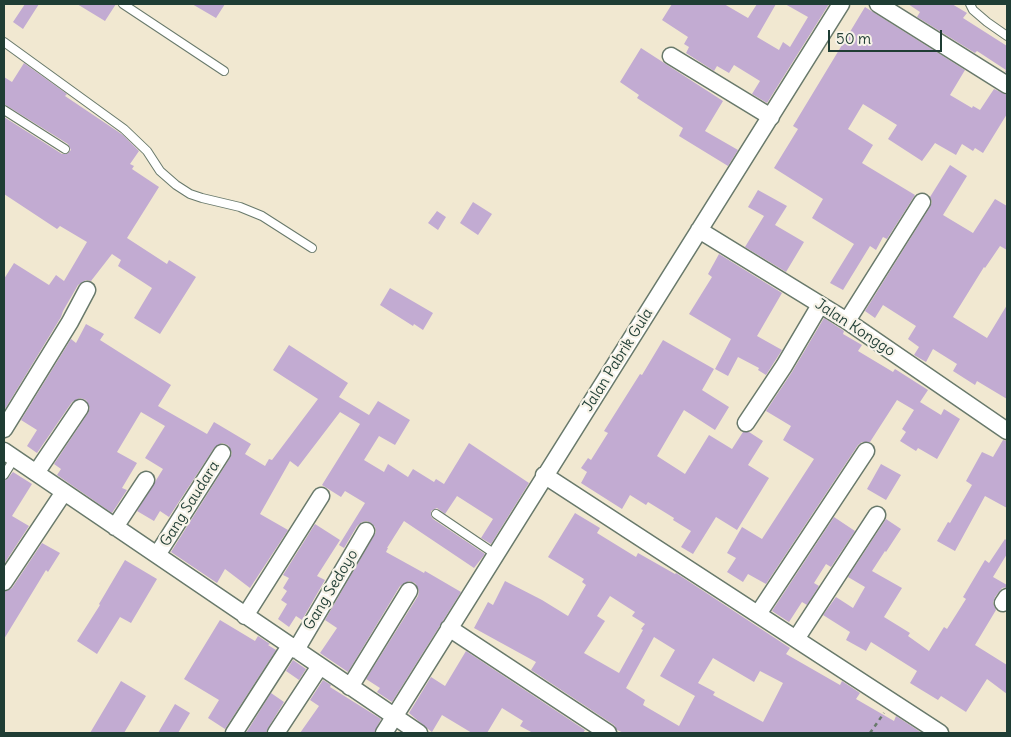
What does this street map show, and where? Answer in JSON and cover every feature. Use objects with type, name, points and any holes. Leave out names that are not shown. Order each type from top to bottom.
[{"type":"street","name":"Jalan Pabrik Gula","points":[[384,733],[841,4]]},
{"type":"street","points":[[878,4],[1007,85]]},
{"type":"street","points":[[671,56],[771,117]]},
{"type":"street","points":[[847,321],[922,202]]},
{"type":"street","name":"Jalan Konggo","points":[[700,230],[847,321],[1007,431]]},
{"type":"street","points":[[4,429],[70,322],[87,290]]},
{"type":"street","points":[[746,423],[784,366],[820,305]]},
{"type":"street","points":[[36,473],[80,408]]},
{"type":"street","points":[[758,614],[866,451]]},
{"type":"street","name":"Gang Saudara","points":[[157,555],[222,453]]},
{"type":"street","points":[[9,455],[418,733]]},
{"type":"street","points":[[544,475],[940,733]]},
{"type":"street","points":[[115,527],[146,480]]},
{"type":"street","points":[[4,582],[64,492]]},
{"type":"street","points":[[245,616],[321,496]]},
{"type":"street","points":[[796,639],[877,515]]},
{"type":"street","name":"Gang Sedoyo","points":[[234,733],[293,648],[366,531]]},
{"type":"street","points":[[350,686],[409,591]]},
{"type":"street","points":[[449,628],[608,733]]},
{"type":"street","points":[[276,733],[320,666]]},
{"type":"lane","points":[[123,4],[224,71]]},
{"type":"lane","points":[[970,4],[973,10],[1007,36]]},
{"type":"lane","points":[[4,42],[124,129],[142,145],[160,171],[176,185],[202,198],[232,204],[262,216],[312,248]]},
{"type":"lane","points":[[4,110],[65,149]]},
{"type":"lane","points":[[4,475],[9,455]]},
{"type":"lane","points":[[436,514],[495,554]]},
{"type":"path","points":[[870,733],[892,702]]},
{"type":"building","points":[[25,4],[39,4],[23,29],[13,22]]},
{"type":"building","points":[[77,4],[116,4],[105,21]]},
{"type":"building","points":[[192,4],[225,4],[216,18]]},
{"type":"building","points":[[672,4],[724,4],[748,18],[757,4],[776,4],[757,37],[779,50],[783,42],[790,47],[808,17],[785,4],[829,4],[767,103],[752,94],[760,81],[734,65],[729,73],[717,66],[714,71],[686,53],[689,47],[684,44],[688,37],[662,20]]},
{"type":"building","points":[[908,4],[952,4],[967,13],[963,18],[1007,46],[1007,73],[1005,72],[1006,70],[977,51],[975,53],[917,17],[920,12]]},
{"type":"building","points":[[865,7],[965,70],[950,95],[972,108],[973,106],[980,110],[994,89],[1007,95],[1007,114],[983,153],[975,148],[973,151],[962,144],[956,155],[935,143],[922,161],[888,139],[897,125],[863,104],[848,129],[873,145],[862,163],[915,195],[887,239],[883,237],[876,250],[870,246],[843,290],[830,283],[854,244],[812,218],[823,199],[774,168],[798,129],[793,126]]},
{"type":"building","points":[[641,48],[723,101],[705,131],[738,150],[728,166],[679,136],[683,128],[637,98],[639,95],[620,82]]},
{"type":"building","points":[[24,63],[67,94],[65,96],[123,135],[139,151],[130,164],[134,166],[132,169],[159,187],[127,238],[167,264],[169,260],[196,277],[160,334],[134,318],[152,288],[118,266],[121,260],[112,254],[91,281],[86,280],[78,285],[61,317],[5,409],[4,279],[14,263],[49,285],[56,275],[64,281],[87,242],[60,226],[57,229],[4,194],[4,117],[62,154],[67,154],[71,150],[68,144],[4,104],[4,77],[12,82]]},
{"type":"building","points":[[950,165],[967,176],[943,215],[973,233],[995,199],[1007,206],[1007,250],[1000,246],[984,267],[953,317],[987,338],[1007,305],[1007,399],[977,381],[975,385],[953,371],[957,364],[933,349],[926,362],[914,355],[919,347],[908,339],[916,326],[883,305],[875,318],[865,311],[930,207],[932,202],[930,197]]},
{"type":"building","points":[[758,190],[787,206],[775,225],[804,242],[786,272],[745,247],[764,216],[748,207]]},
{"type":"building","points":[[473,202],[492,214],[478,235],[460,223]]},
{"type":"building","points":[[437,211],[446,217],[438,230],[428,223]]},
{"type":"building","points":[[719,254],[782,293],[757,336],[782,350],[766,375],[758,370],[759,368],[738,357],[728,376],[715,369],[731,339],[689,314],[712,277],[708,274]]},
{"type":"building","points":[[390,288],[433,313],[423,330],[414,324],[413,326],[380,305]]},
{"type":"building","points":[[824,318],[844,331],[843,334],[862,345],[858,351],[893,372],[895,369],[928,390],[920,402],[941,415],[944,409],[960,419],[937,459],[918,448],[916,451],[900,441],[906,432],[902,429],[914,410],[897,400],[870,442],[862,442],[858,445],[766,584],[748,574],[743,582],[727,572],[736,558],[727,553],[742,527],[762,539],[814,459],[783,440],[791,426],[766,411]]},
{"type":"building","points":[[86,324],[104,334],[100,340],[171,385],[158,406],[207,434],[214,422],[251,444],[245,454],[265,466],[269,459],[272,460],[318,399],[273,370],[289,345],[348,383],[339,397],[369,415],[378,401],[410,420],[395,445],[379,436],[364,460],[384,472],[388,464],[408,477],[413,469],[434,482],[436,479],[444,484],[469,443],[529,483],[491,544],[481,538],[493,519],[457,496],[445,514],[437,508],[431,511],[433,519],[485,554],[474,568],[404,521],[387,548],[386,552],[424,573],[425,571],[461,592],[392,702],[377,692],[380,688],[366,679],[418,596],[419,591],[415,583],[409,581],[400,586],[348,672],[320,653],[337,628],[325,620],[376,532],[375,527],[371,523],[367,521],[362,522],[357,526],[344,548],[339,545],[365,503],[345,491],[341,497],[322,485],[360,424],[340,412],[298,467],[290,461],[260,514],[288,530],[250,588],[225,569],[217,583],[171,552],[230,458],[232,453],[228,445],[222,443],[214,448],[169,517],[160,511],[154,521],[137,511],[163,469],[145,458],[165,426],[141,412],[117,452],[137,463],[122,488],[127,490],[112,513],[57,475],[61,469],[54,464],[88,413],[90,408],[86,400],[80,398],[72,402],[37,453],[27,446],[37,430],[21,420],[71,339],[76,343]]},
{"type":"building","points":[[663,340],[714,369],[702,390],[729,407],[715,430],[684,410],[657,456],[685,474],[709,435],[732,449],[743,432],[749,432],[763,441],[748,465],[769,478],[737,530],[716,517],[693,554],[681,547],[691,531],[673,520],[674,518],[648,502],[646,505],[630,495],[622,509],[581,483],[587,472],[581,468],[588,458],[591,460],[608,433],[604,431]]},
{"type":"building","points":[[1003,440],[1007,441],[1007,508],[985,496],[955,551],[937,541],[972,485],[966,481],[982,452],[993,457]]},
{"type":"building","points":[[881,464],[901,475],[886,500],[867,489]]},
{"type":"building","points":[[13,472],[32,484],[12,516],[29,526],[4,564],[4,481]]},
{"type":"building","points":[[575,513],[600,528],[597,533],[636,557],[638,553],[676,573],[790,648],[786,654],[840,685],[842,681],[860,693],[856,699],[894,721],[896,716],[922,733],[624,733],[617,730],[614,725],[531,670],[536,662],[474,628],[488,602],[493,605],[505,581],[568,616],[586,585],[582,582],[584,579],[548,557]],"holes":[[[610,596],[635,612],[632,616],[645,624],[619,673],[584,653],[605,621],[597,616]],[[654,637],[675,650],[660,676],[695,696],[679,726],[643,705],[645,700],[626,688]],[[713,658],[754,682],[760,671],[783,683],[763,722],[713,695],[715,692],[698,683]]]},
{"type":"building","points":[[834,517],[855,531],[831,567],[826,564],[814,583],[819,586],[807,605],[802,602],[789,622],[772,611]]},
{"type":"building","points":[[886,519],[901,529],[872,571],[902,588],[884,617],[910,633],[908,636],[929,651],[944,627],[947,629],[966,599],[963,597],[985,560],[989,563],[1005,539],[1007,541],[1007,554],[993,577],[1007,585],[1007,587],[1002,588],[995,597],[993,603],[996,610],[975,645],[1007,665],[1007,694],[987,679],[966,712],[941,696],[938,700],[910,683],[917,671],[871,642],[866,651],[846,640],[850,632],[823,615],[836,597],[853,608],[865,587],[848,577]]},
{"type":"building","points":[[315,524],[340,540],[317,576],[325,580],[302,620],[296,616],[289,627],[278,619],[287,604],[281,600],[287,591],[283,588],[289,578],[283,575]]},
{"type":"building","points":[[42,543],[60,553],[48,572],[46,570],[4,639],[4,592],[12,588]]},
{"type":"building","points":[[125,560],[157,579],[131,623],[120,617],[97,654],[77,641]]},
{"type":"building","points":[[220,620],[255,641],[258,636],[276,650],[225,729],[208,718],[219,700],[184,679]]},
{"type":"building","points":[[466,651],[585,730],[583,733],[533,733],[520,726],[523,721],[502,708],[487,733],[472,733],[442,715],[432,732],[409,713],[431,677],[445,686]]},
{"type":"building","points":[[293,660],[306,669],[299,680],[286,671]]},
{"type":"building","points":[[323,680],[331,685],[330,687],[381,719],[374,733],[300,733],[319,706],[310,700]]},
{"type":"building","points":[[121,681],[146,696],[124,733],[90,733]]},
{"type":"building","points":[[271,693],[284,702],[266,733],[246,733]]},
{"type":"building","points":[[175,704],[190,713],[178,733],[158,733]]}]
